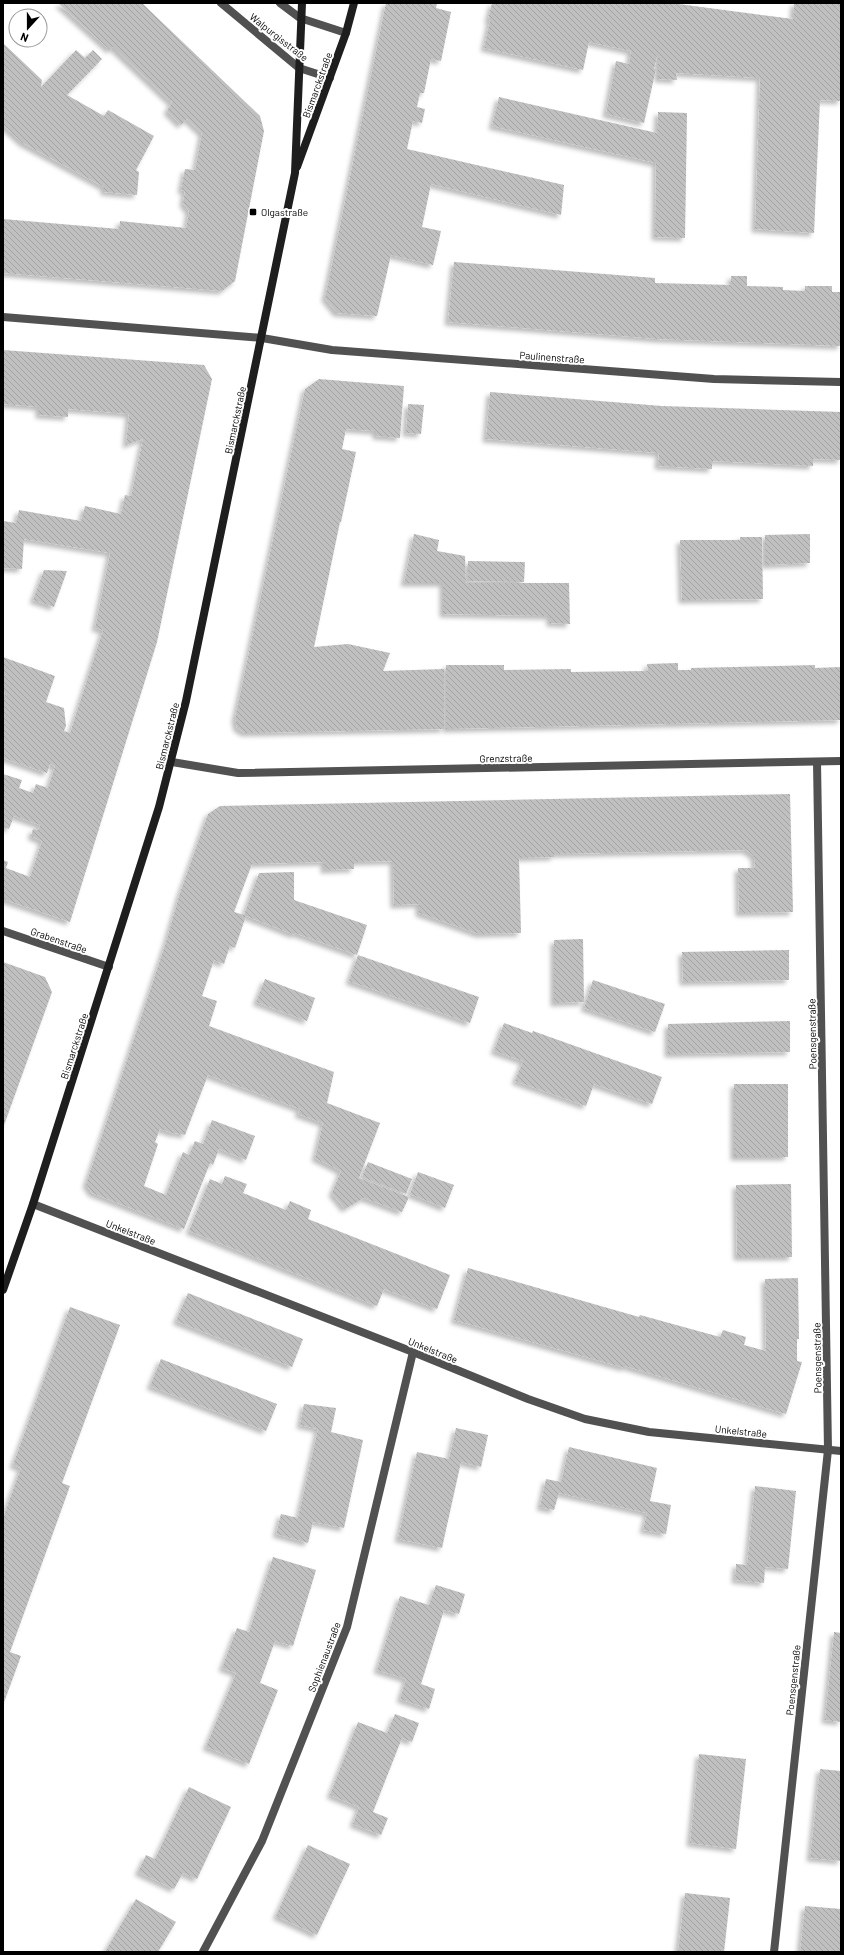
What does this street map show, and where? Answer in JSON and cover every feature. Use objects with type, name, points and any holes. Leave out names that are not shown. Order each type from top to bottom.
[{"type":"main road","name":"Bismarckstraße","points":[[295,173],[300,18],[302,3]]},
{"type":"main road","name":"Bismarckstraße","points":[[3,1290],[33,1204],[109,967],[172,762],[262,338],[295,173],[346,33],[354,3]]},
{"type":"street","name":"Walpurgisstraße","points":[[221,3],[299,68],[330,78]]},
{"type":"street","points":[[280,3],[300,18],[346,33]]},
{"type":"street","points":[[3,317],[262,338]]},
{"type":"street","name":"Paulinenstraße","points":[[262,338],[340,351],[714,379],[841,382]]},
{"type":"street","name":"Grenzstraße","points":[[172,762],[238,773],[841,761]]},
{"type":"street","name":"Poensgenstraße","points":[[774,1952],[828,1450],[817,762]]},
{"type":"street","name":"Grabenstraße","points":[[3,931],[109,967]]},
{"type":"street","name":"Unkelstraße","points":[[33,1204],[413,1352],[528,1399],[585,1419],[649,1432],[841,1451]]},
{"type":"street","name":"Sophienaustraße","points":[[203,1952],[262,1841],[347,1626],[413,1352]]},
{"type":"building","points":[[58,3],[142,3],[260,116],[264,131],[235,281],[222,291],[3,273],[3,219],[119,229],[120,221],[186,228],[189,211],[183,203],[185,191],[181,190],[185,169],[195,170],[202,133],[187,119],[181,125],[167,111],[173,100],[171,102],[113,47],[110,50]]},
{"type":"building","points":[[386,3],[437,3],[436,8],[451,12],[441,61],[431,59],[424,93],[420,93],[417,107],[425,109],[422,123],[413,121],[407,149],[564,185],[561,215],[431,184],[422,227],[441,231],[433,265],[391,255],[377,316],[337,313],[325,298]]},
{"type":"building","points":[[492,3],[671,3],[793,19],[794,3],[841,3],[841,101],[820,100],[814,233],[755,229],[760,78],[676,73],[677,80],[658,79],[657,56],[654,69],[656,69],[644,123],[606,114],[616,61],[629,64],[631,51],[589,42],[583,70],[484,48]]},
{"type":"building","points":[[3,43],[42,80],[41,87],[76,50],[85,58],[93,50],[102,59],[67,95],[104,116],[108,110],[154,136],[136,170],[139,172],[137,195],[104,192],[104,187],[23,143],[3,125]]},
{"type":"building","points":[[499,97],[657,133],[658,112],[687,113],[685,238],[655,237],[656,163],[492,126]]},
{"type":"building","points":[[454,262],[655,278],[655,283],[731,285],[731,276],[747,276],[747,286],[783,287],[783,290],[805,291],[805,286],[832,286],[832,292],[841,292],[841,346],[658,339],[448,322]]},
{"type":"building","points":[[3,350],[204,365],[212,379],[157,642],[70,922],[3,899],[3,860],[8,862],[6,868],[30,877],[42,841],[31,836],[33,829],[38,830],[40,825],[14,816],[9,829],[3,827],[3,774],[22,780],[19,788],[33,793],[36,784],[48,788],[55,766],[50,764],[47,773],[3,758],[3,700],[5,693],[3,692],[3,657],[55,676],[46,702],[64,708],[66,726],[64,731],[70,733],[103,630],[95,628],[110,553],[24,539],[22,569],[3,568],[3,521],[16,523],[19,510],[81,521],[85,506],[121,514],[125,495],[131,496],[143,439],[126,445],[129,414],[68,409],[68,417],[39,415],[39,407],[3,404]]},
{"type":"building","points":[[319,379],[404,386],[400,438],[376,436],[376,431],[346,429],[342,449],[356,452],[314,647],[348,644],[390,653],[383,671],[444,669],[444,729],[245,733],[237,728],[235,718],[305,389]]},
{"type":"building","points":[[490,392],[662,406],[841,412],[841,460],[813,459],[813,466],[712,461],[712,469],[658,466],[659,453],[486,439]]},
{"type":"building","points":[[408,404],[424,405],[421,434],[406,433]]},
{"type":"building","points":[[414,534],[439,540],[437,551],[465,556],[466,583],[569,583],[570,624],[550,623],[550,616],[443,614],[443,583],[404,583]]},
{"type":"building","points":[[810,534],[810,563],[765,565],[765,535]]},
{"type":"building","points":[[740,537],[762,537],[763,599],[682,600],[680,540],[740,540]]},
{"type":"building","points":[[468,561],[525,562],[524,582],[468,581]]},
{"type":"building","points":[[44,570],[67,571],[54,607],[33,600]]},
{"type":"building","points":[[678,663],[678,670],[691,670],[691,668],[815,665],[815,668],[841,667],[841,720],[446,729],[446,665],[504,665],[504,670],[571,669],[571,672],[648,671],[647,664]]},
{"type":"building","points":[[790,794],[793,912],[739,913],[738,868],[755,868],[754,856],[746,850],[554,854],[554,857],[519,858],[521,933],[479,934],[419,913],[419,904],[394,905],[393,861],[354,862],[354,869],[324,870],[324,862],[252,864],[234,912],[244,915],[259,873],[294,872],[294,900],[367,925],[357,955],[295,933],[295,935],[246,916],[235,948],[230,946],[224,964],[214,960],[202,996],[217,1001],[209,1026],[334,1072],[327,1103],[380,1123],[359,1178],[409,1197],[402,1212],[364,1198],[345,1209],[332,1193],[341,1171],[315,1158],[323,1123],[298,1114],[300,1109],[208,1075],[185,1135],[175,1134],[160,1129],[155,1142],[158,1144],[144,1186],[166,1195],[183,1152],[189,1155],[195,1141],[203,1144],[212,1120],[255,1136],[246,1160],[219,1149],[213,1165],[210,1163],[184,1229],[92,1193],[86,1184],[166,942],[180,893],[208,814],[220,806]]},
{"type":"building","points":[[583,939],[584,1002],[554,1003],[554,940]]},
{"type":"building","points":[[789,950],[789,980],[683,982],[682,952]]},
{"type":"building","points":[[358,955],[479,997],[470,1023],[349,981]]},
{"type":"building","points":[[3,962],[45,977],[52,992],[3,1128]]},
{"type":"building","points":[[265,979],[315,998],[307,1021],[256,1002]]},
{"type":"building","points":[[593,980],[665,1004],[655,1032],[584,1008]]},
{"type":"building","points":[[790,1021],[790,1052],[668,1054],[668,1024]]},
{"type":"building","points":[[504,1023],[532,1033],[533,1031],[662,1077],[652,1104],[594,1084],[586,1106],[515,1081],[523,1061],[494,1051]]},
{"type":"building","points":[[734,1084],[788,1084],[788,1157],[734,1157]]},
{"type":"building","points":[[368,1162],[412,1179],[406,1194],[362,1177]]},
{"type":"building","points":[[418,1172],[454,1185],[445,1208],[410,1194]]},
{"type":"building","points":[[225,1176],[247,1184],[243,1193],[286,1210],[290,1201],[311,1210],[308,1219],[450,1275],[437,1309],[384,1289],[377,1306],[189,1231],[210,1179],[222,1184]]},
{"type":"building","points":[[791,1184],[792,1257],[737,1257],[736,1185]]},
{"type":"building","points":[[468,1268],[639,1317],[640,1315],[720,1337],[723,1330],[746,1337],[744,1345],[766,1351],[765,1279],[798,1278],[799,1339],[797,1339],[797,1361],[802,1362],[786,1414],[625,1366],[625,1368],[454,1320]]},
{"type":"building","points":[[188,1293],[303,1339],[292,1367],[176,1321]]},
{"type":"building","points":[[70,1307],[120,1325],[62,1483],[70,1486],[10,1652],[21,1656],[3,1705],[3,1518],[21,1468],[13,1465]]},
{"type":"building","points":[[161,1359],[277,1404],[266,1431],[150,1386]]},
{"type":"building","points":[[304,1404],[336,1408],[331,1432],[363,1440],[344,1528],[313,1522],[308,1543],[276,1534],[281,1514],[298,1518],[318,1429],[300,1425]]},
{"type":"building","points":[[456,1428],[488,1435],[481,1467],[461,1462],[442,1548],[398,1539],[417,1452],[449,1459]]},
{"type":"building","points":[[569,1447],[657,1468],[650,1501],[671,1505],[666,1534],[643,1530],[647,1513],[559,1493],[554,1510],[540,1507],[546,1479],[561,1482]]},
{"type":"building","points":[[755,1486],[796,1491],[788,1569],[765,1567],[764,1583],[735,1580],[736,1564],[747,1565]]},
{"type":"building","points":[[273,1557],[316,1570],[293,1646],[275,1641],[260,1683],[278,1690],[249,1764],[206,1747],[236,1673],[222,1668],[237,1628],[249,1632]]},
{"type":"building","points":[[436,1585],[465,1594],[459,1614],[444,1610],[421,1684],[435,1689],[429,1709],[400,1699],[406,1679],[377,1670],[400,1596],[429,1605]]},
{"type":"building","points":[[834,1632],[841,1633],[841,1722],[825,1720]]},
{"type":"building","points":[[395,1714],[419,1723],[412,1742],[402,1738],[373,1812],[388,1818],[381,1835],[353,1824],[359,1807],[330,1795],[358,1722],[387,1733]]},
{"type":"building","points":[[699,1754],[746,1759],[736,1849],[690,1843]]},
{"type":"building","points":[[820,1769],[841,1771],[841,1861],[810,1858]]},
{"type":"building","points":[[189,1787],[231,1807],[197,1879],[183,1873],[174,1889],[138,1872],[146,1855],[155,1859]]},
{"type":"building","points":[[308,1845],[350,1864],[317,1935],[276,1916]]},
{"type":"building","points":[[685,1893],[730,1898],[724,1952],[678,1952]]},
{"type":"building","points":[[136,1899],[176,1922],[158,1952],[105,1952]]},
{"type":"building","points":[[805,1906],[841,1909],[841,1952],[800,1952]]},
{"type":"place","name":"Olgastraße","points":[[253,212]]}]
